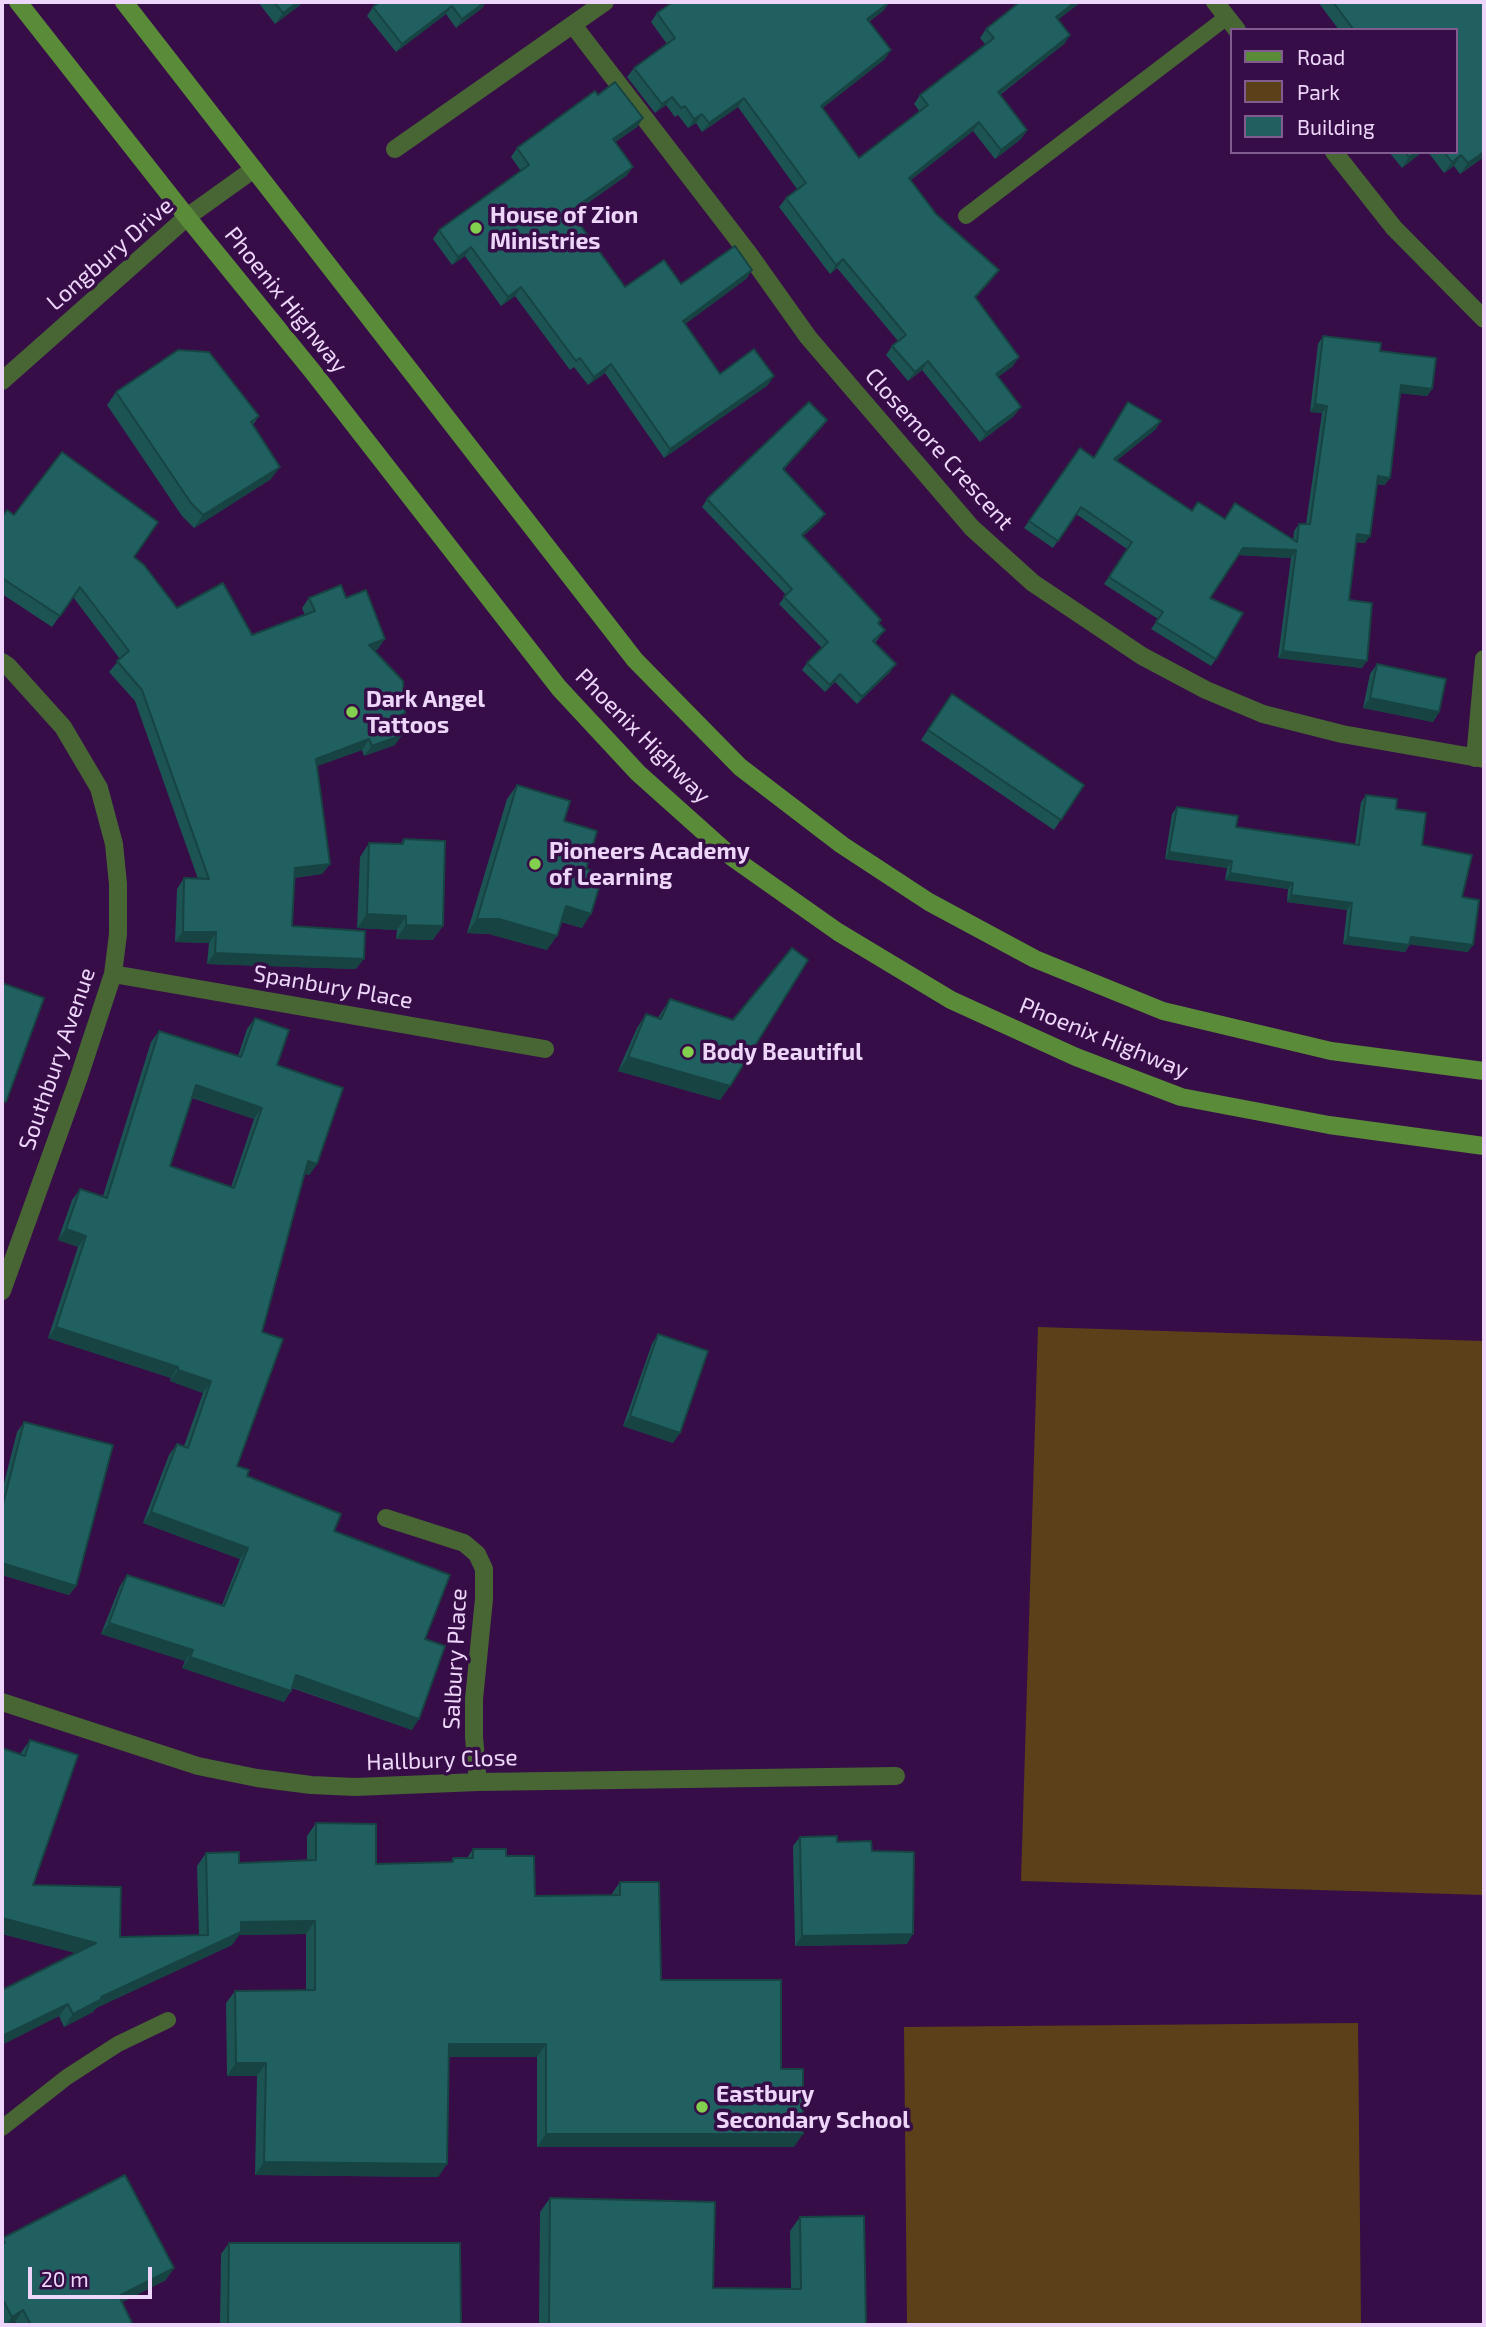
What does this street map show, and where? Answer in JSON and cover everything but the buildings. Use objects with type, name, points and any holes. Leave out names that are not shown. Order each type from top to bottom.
[{"type":"main road","name":"Phoenix Highway","points":[[18,2],[313,372],[559,688],[638,774],[744,866],[838,932],[951,1000],[1088,1062],[1181,1097],[1329,1125],[1484,1146]]},
{"type":"main road","name":"Phoenix Highway","points":[[124,2],[635,660],[740,766],[842,845],[929,902],[1023,952],[1163,1011],[1331,1051],[1484,1071]]},
{"type":"street","points":[[395,149],[605,2]]},
{"type":"street","points":[[1215,2],[1232,23]]},
{"type":"street","name":"Closemore Crescent","points":[[573,25],[749,254],[808,337],[972,528],[1033,583],[1142,656],[1206,691],[1263,715],[1342,734],[1480,758]]},
{"type":"street","points":[[1336,154],[1394,228],[1484,319]]},
{"type":"street","name":"Longbury Drive","points":[[2,381],[187,217],[254,169]]},
{"type":"street","points":[[1480,758],[1484,659]]},
{"type":"street","name":"Southbury Avenue","points":[[2,662],[63,727],[99,788],[114,844],[118,884],[118,934],[113,974],[2,1291]]},
{"type":"street","name":"Spanbury Place","points":[[113,974],[545,1049]]},
{"type":"street","name":"Salbury Place","points":[[386,1518],[464,1543],[477,1554],[484,1569],[484,1599],[474,1699],[478,1782]]},
{"type":"street","name":"Hallbury Close","points":[[2,1702],[198,1766],[257,1779],[311,1785],[355,1787],[478,1782],[896,1776]]},
{"type":"lane","points":[[966,216],[1232,23]]},
{"type":"lane","points":[[2,2128],[67,2077],[108,2050],[168,2020]]},
{"type":"green space","points":[[1038,1327],[1484,1341],[1484,1895],[1021,1881]]},
{"type":"green space","points":[[1358,2023],[1361,2325],[907,2325],[904,2027]]},
{"type":"place","name":"House of Zion Ministries","points":[[476,228]]},
{"type":"place","name":"Dark Angel Tattoos","points":[[352,712]]},
{"type":"place","name":"Pioneers Academy of Learning","points":[[535,864]]},
{"type":"place","name":"Body Beautiful","points":[[688,1052]]},
{"type":"place","name":"Eastbury Secondary School","points":[[702,2107]]}]
